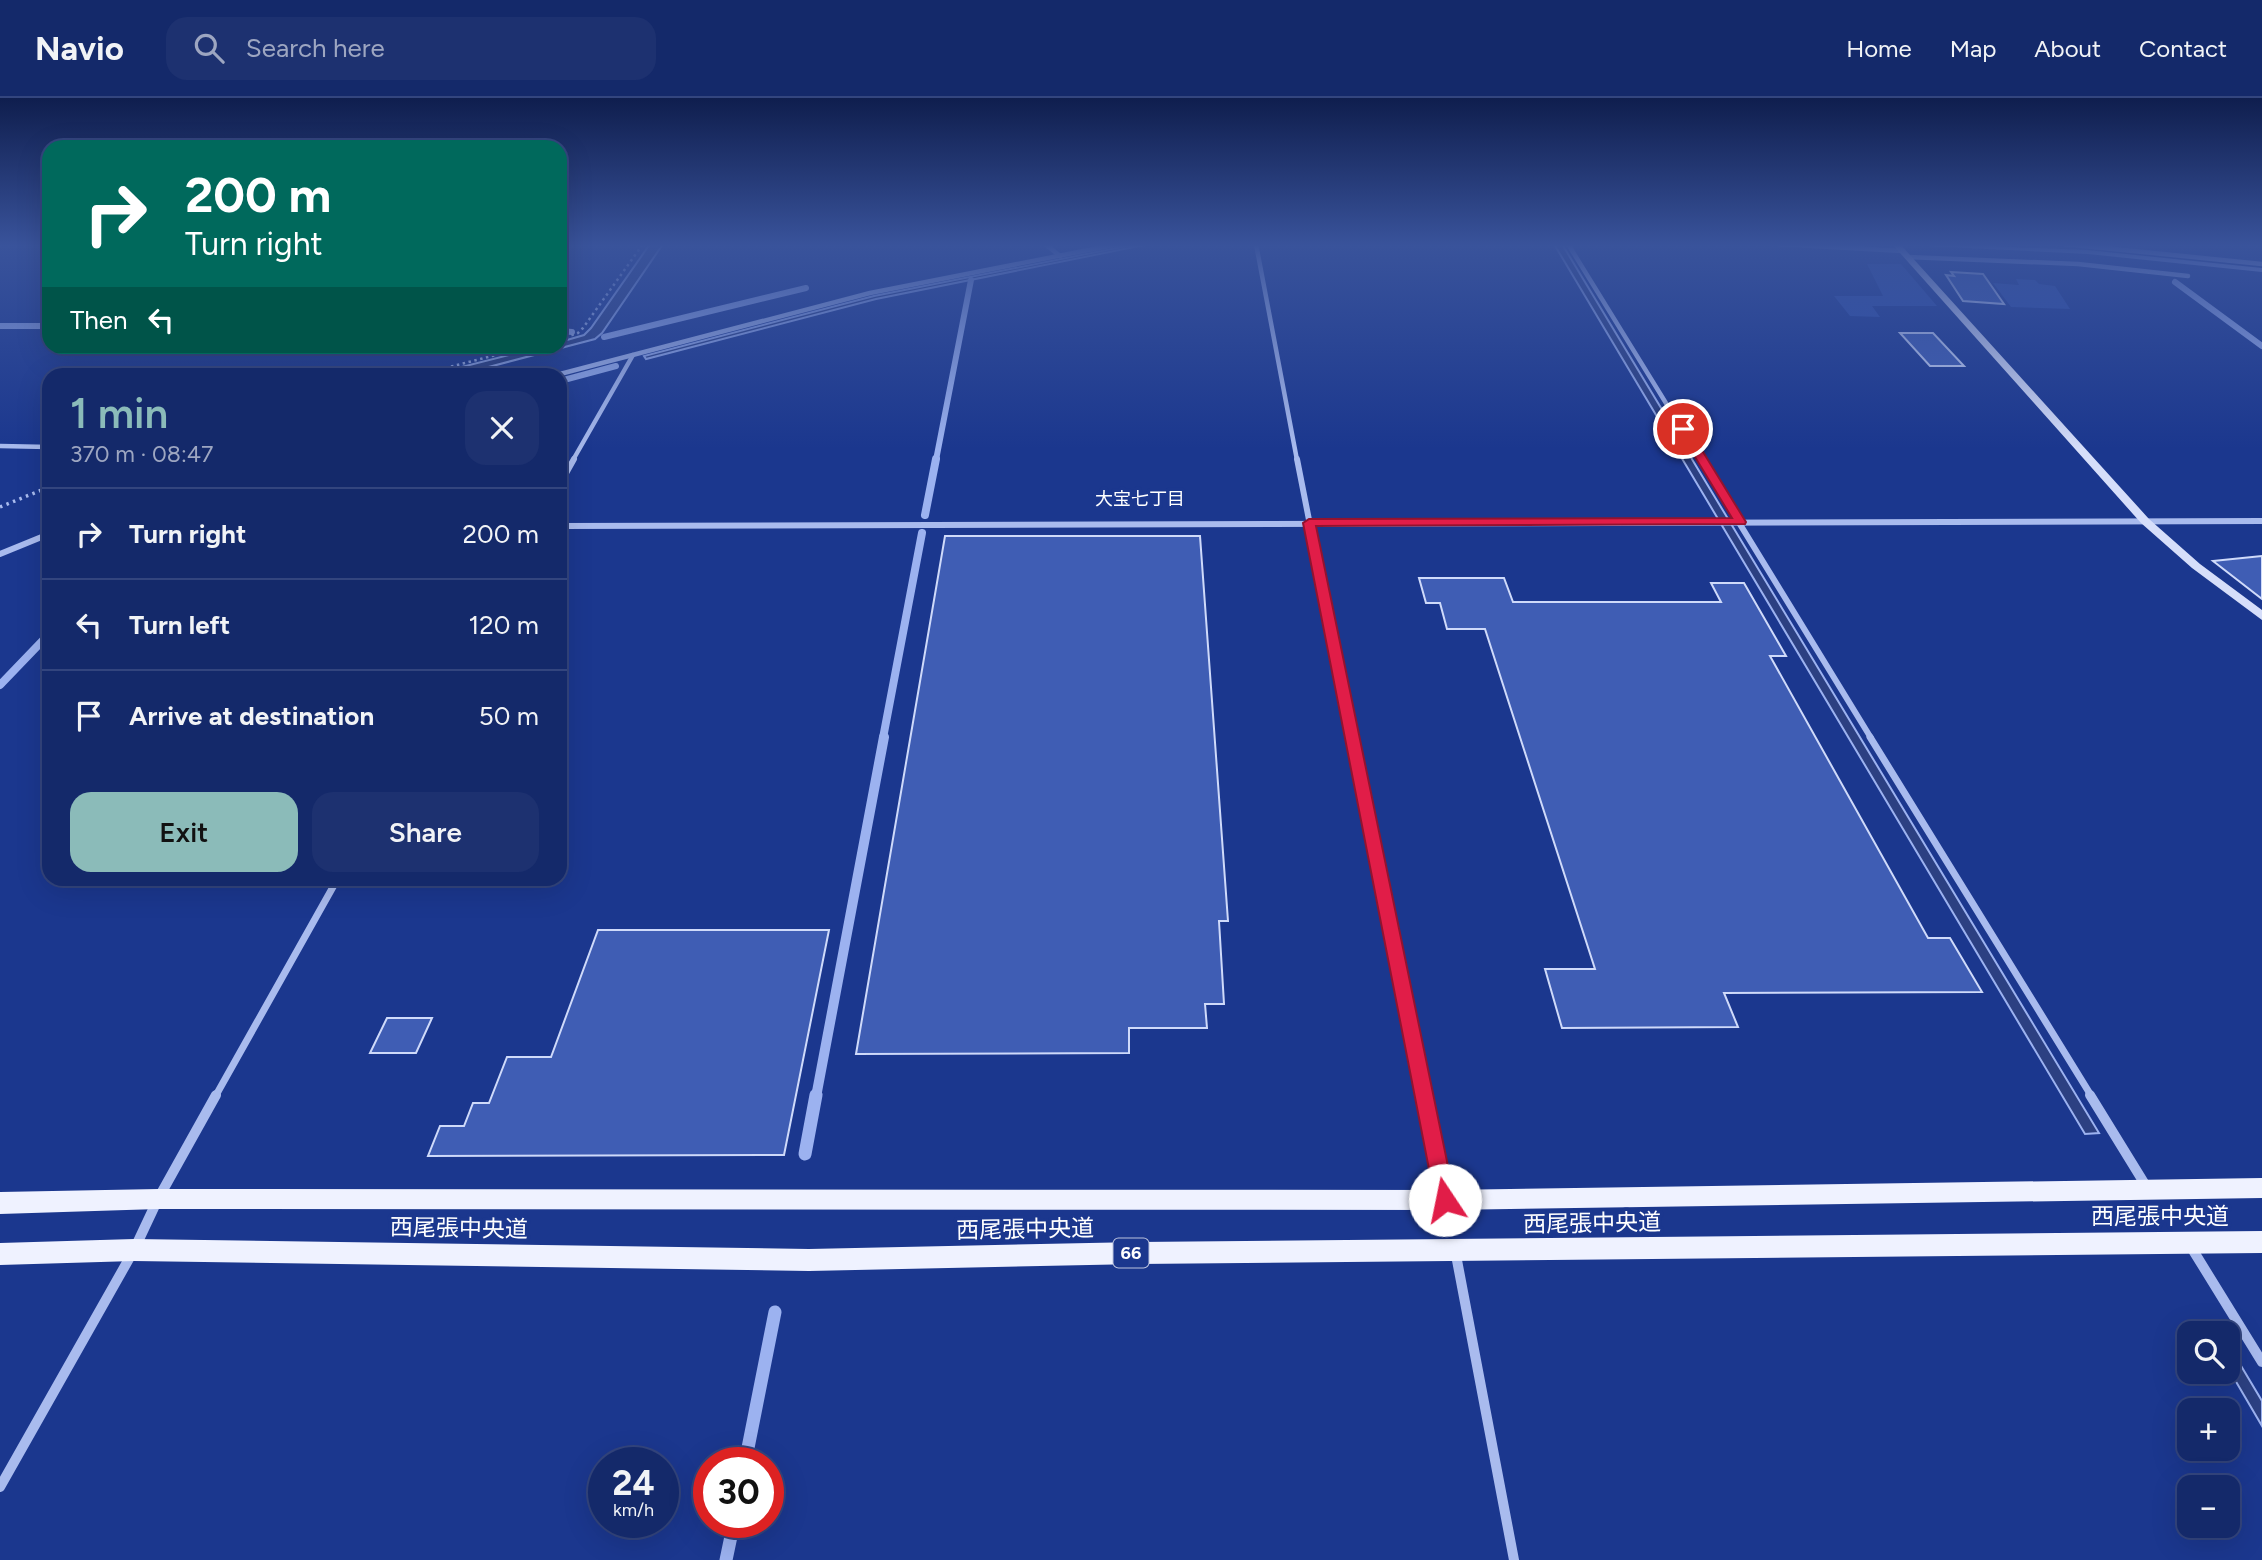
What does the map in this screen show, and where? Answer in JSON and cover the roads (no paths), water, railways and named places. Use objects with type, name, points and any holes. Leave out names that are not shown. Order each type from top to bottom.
[{"type":"main road","name":"西尾張中央道","points":[[0,1203],[158,1199],[1445,1200],[2262,1188]]},
{"type":"main road","name":"西尾張中央道","points":[[0,1254],[134,1250],[809,1260],[1138,1253],[2262,1242]]},
{"type":"street","points":[[567,372],[797,312]]},
{"type":"street","points":[[1269,312],[1445,1200]]},
{"type":"street","points":[[1610,312],[2148,1190]]},
{"type":"street","points":[[1957,312],[2145,521],[2196,566],[2262,616]]},
{"type":"street","points":[[567,472],[633,355]]},
{"type":"street","points":[[0,446],[42,447]]},
{"type":"street","points":[[567,526],[2262,521]]},
{"type":"street","points":[[0,554],[42,537]]},
{"type":"street","points":[[0,1487],[134,1250],[158,1199],[334,886]]},
{"type":"street","points":[[2188,1242],[2262,1363]]},
{"type":"street","points":[[1455,1251],[1514,1560]]},
{"type":"waterway","points":[[604,337],[706,312]]},
{"type":"waterway","points":[[936,460],[965,312]]},
{"type":"waterway","points":[[2216,312],[2262,346]]},
{"type":"waterway","points":[[0,326],[42,326]]},
{"type":"waterway","points":[[567,332],[572,332]]},
{"type":"waterway","points":[[567,379],[616,366]]},
{"type":"waterway","points":[[925,515],[936,459]]},
{"type":"waterway","points":[[883,738],[922,533]]},
{"type":"waterway","points":[[0,685],[42,641]]},
{"type":"waterway","points":[[816,1097],[884,737]]},
{"type":"waterway","points":[[805,1154],[816,1095]]},
{"type":"waterway","points":[[748,1447],[775,1312]]},
{"type":"waterway","points":[[726,1560],[731,1538]]},
{"type":"district","name":"大宝七丁目","points":[[1140,499]]}]
